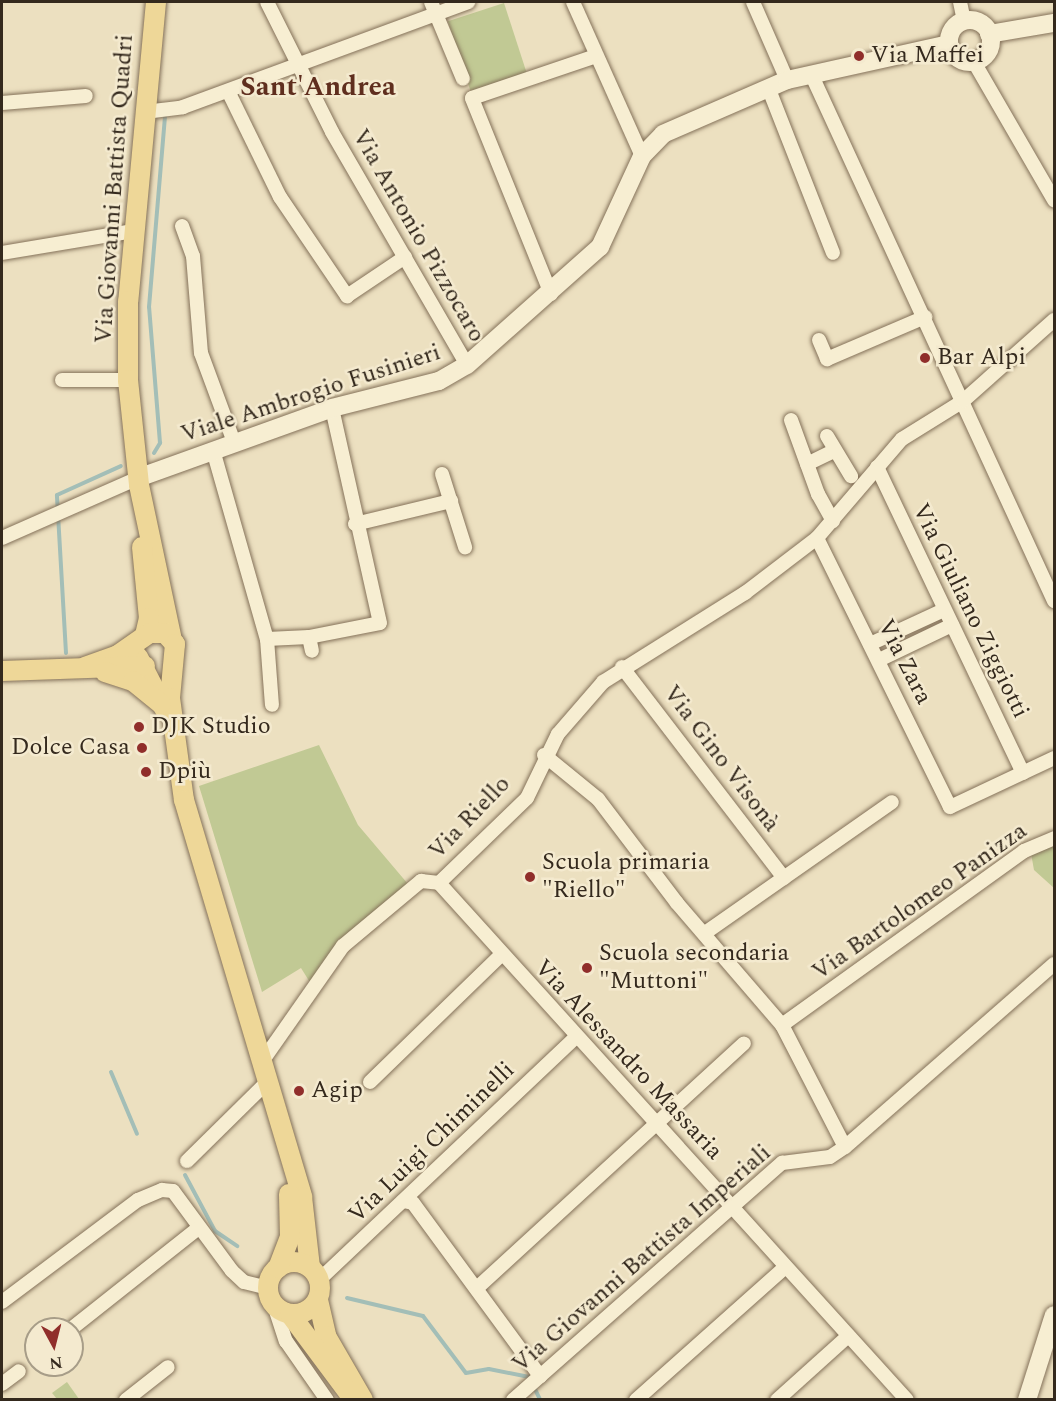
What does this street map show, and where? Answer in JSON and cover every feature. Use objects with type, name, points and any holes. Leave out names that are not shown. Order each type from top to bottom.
[{"type":"main road","name":"Via Giovanni Battista Quadri","points":[[156,2],[134,231],[128,380],[139,481],[173,650],[173,735],[184,800],[286,1152],[302,1197],[318,1300],[326,1335],[363,1400]]},
{"type":"main road","points":[[139,481],[149,618],[137,651],[163,706],[173,735]]},
{"type":"main road","points":[[2,671],[165,668],[173,650],[160,632],[143,638],[92,668]]},
{"type":"main road","points":[[92,668],[133,681],[163,706]]},
{"type":"main road","name":"Via Giovanni Battista Quadri","points":[[277,1302],[278,1268],[290,1226],[286,1152]]},
{"type":"main road","points":[[278,1268],[294,1262],[314,1273]]},
{"type":"main road","points":[[277,1302],[306,1311],[318,1300]]},
{"type":"main road","points":[[277,1302],[353,1400]]},
{"type":"street","name":"Via Antonio Pizzocaro","points":[[267,2],[294,62],[467,365]]},
{"type":"street","points":[[145,112],[183,107],[228,91],[294,62],[433,7],[468,2]]},
{"type":"street","points":[[573,2],[642,156]]},
{"type":"street","points":[[753,2],[786,80]]},
{"type":"street","points":[[960,2],[964,21]]},
{"type":"street","points":[[433,7],[464,78]]},
{"type":"street","points":[[964,21],[976,21],[989,34],[987,53],[974,62],[960,60],[949,44],[954,27],[964,21]]},
{"type":"street","points":[[989,34],[1054,24]]},
{"type":"street","name":"Viale Ambrogio Fusinieri","points":[[2,538],[234,442],[332,408],[439,381],[467,365],[551,294],[611,233],[642,156],[663,134],[694,116],[786,80],[813,78],[949,44]]},
{"type":"street","points":[[551,294],[472,98],[596,56]]},
{"type":"street","points":[[974,62],[1054,200]]},
{"type":"street","points":[[813,78],[1054,601]]},
{"type":"street","points":[[768,87],[833,253]]},
{"type":"street","points":[[228,91],[280,197],[347,297],[405,257]]},
{"type":"street","points":[[2,103],[86,96]]},
{"type":"street","points":[[182,226],[193,256],[201,353],[234,442]]},
{"type":"street","points":[[2,253],[134,231]]},
{"type":"street","points":[[819,340],[827,359],[925,317]]},
{"type":"street","name":"Via Riello","points":[[261,1063],[343,946],[421,881],[439,883],[527,798],[544,755],[585,700],[622,667],[745,593],[817,538],[902,440],[963,401],[1054,320]]},
{"type":"street","name":"Via Giovanni Battista Quadri","points":[[62,380],[128,380]]},
{"type":"street","points":[[267,639],[310,644],[380,623],[355,524],[332,408]]},
{"type":"street","points":[[791,420],[807,464],[833,521]]},
{"type":"street","points":[[827,436],[851,476]]},
{"type":"street","points":[[213,450],[267,639],[272,705]]},
{"type":"street","points":[[807,464],[834,451]]},
{"type":"street","name":"Via Giuliano Ziggiotti","points":[[877,467],[1023,773]]},
{"type":"street","points":[[442,474],[465,547]]},
{"type":"street","points":[[355,524],[451,501]]},
{"type":"street","name":"Via Zara","points":[[817,538],[950,807],[1023,773]]},
{"type":"street","points":[[870,644],[944,610]]},
{"type":"street","points":[[879,660],[952,625]]},
{"type":"street","name":"Via Gino Visonà","points":[[622,667],[784,878]]},
{"type":"street","points":[[544,755],[598,799],[782,1025],[845,1147]]},
{"type":"street","points":[[1023,773],[1054,758]]},
{"type":"street","points":[[705,933],[892,802]]},
{"type":"street","name":"Via Bartolomeo Panizza","points":[[782,1025],[1024,851],[1054,838]]},
{"type":"street","name":"Via Alessandro Massaria","points":[[439,883],[501,956],[656,1123],[731,1206],[783,1269],[848,1336],[902,1398]]},
{"type":"street","points":[[370,1082],[501,956]]},
{"type":"street","name":"Via Giovanni Battista Imperiali","points":[[518,1398],[540,1376],[782,1163],[830,1156],[845,1147],[1054,964]]},
{"type":"street","name":"Via Luigi Chiminelli","points":[[314,1273],[404,1201],[576,1037]]},
{"type":"street","points":[[477,1288],[744,1043]]},
{"type":"street","points":[[187,1161],[266,1083]]},
{"type":"street","points":[[2,1302],[138,1200],[162,1190],[173,1191],[197,1229],[244,1282],[277,1302],[286,1341],[327,1400]]},
{"type":"street","points":[[404,1201],[413,1203],[540,1376]]},
{"type":"street","points":[[84,1319],[197,1229]]},
{"type":"street","points":[[636,1400],[783,1269]]},
{"type":"street","points":[[1027,1400],[1054,1315]]},
{"type":"street","points":[[777,1400],[848,1336]]},
{"type":"street","points":[[126,1400],[168,1367]]},
{"type":"street","points":[[2,1384],[19,1371]]},
{"type":"green space","points":[[504,3],[527,72],[470,91],[448,21]]},
{"type":"green space","points":[[319,745],[358,825],[408,884],[311,984],[301,968],[262,992],[199,786]]},
{"type":"green space","points":[[1054,838],[1054,888],[1034,870],[1030,848]]},
{"type":"green space","points":[[67,1382],[79,1399],[57,1399],[52,1393]]},
{"type":"waterway","points":[[154,453],[160,443],[149,307],[165,117]]},
{"type":"waterway","points":[[66,653],[57,495],[121,466]]},
{"type":"waterway","points":[[111,1072],[137,1134]]},
{"type":"waterway","points":[[185,1175],[215,1231],[237,1246]]},
{"type":"waterway","points":[[347,1298],[423,1316],[466,1373],[489,1369],[529,1377],[540,1400]]},
{"type":"place","name":"Via Maffei","points":[[859,56]]},
{"type":"place","name":"Bar Alpi","points":[[925,358]]},
{"type":"place","name":"DJK Studio","points":[[139,727]]},
{"type":"place","name":"Dolce Casa","points":[[142,748]]},
{"type":"place","name":"Dpiù","points":[[146,772]]},
{"type":"place","name":"Scuola primaria \"Riello\"","points":[[530,877]]},
{"type":"place","name":"Scuola secondaria \"Muttoni\"","points":[[587,968]]},
{"type":"place","name":"Agip","points":[[299,1091]]},
{"type":"district","name":"Sant'Andrea","points":[[318,88]]}]
